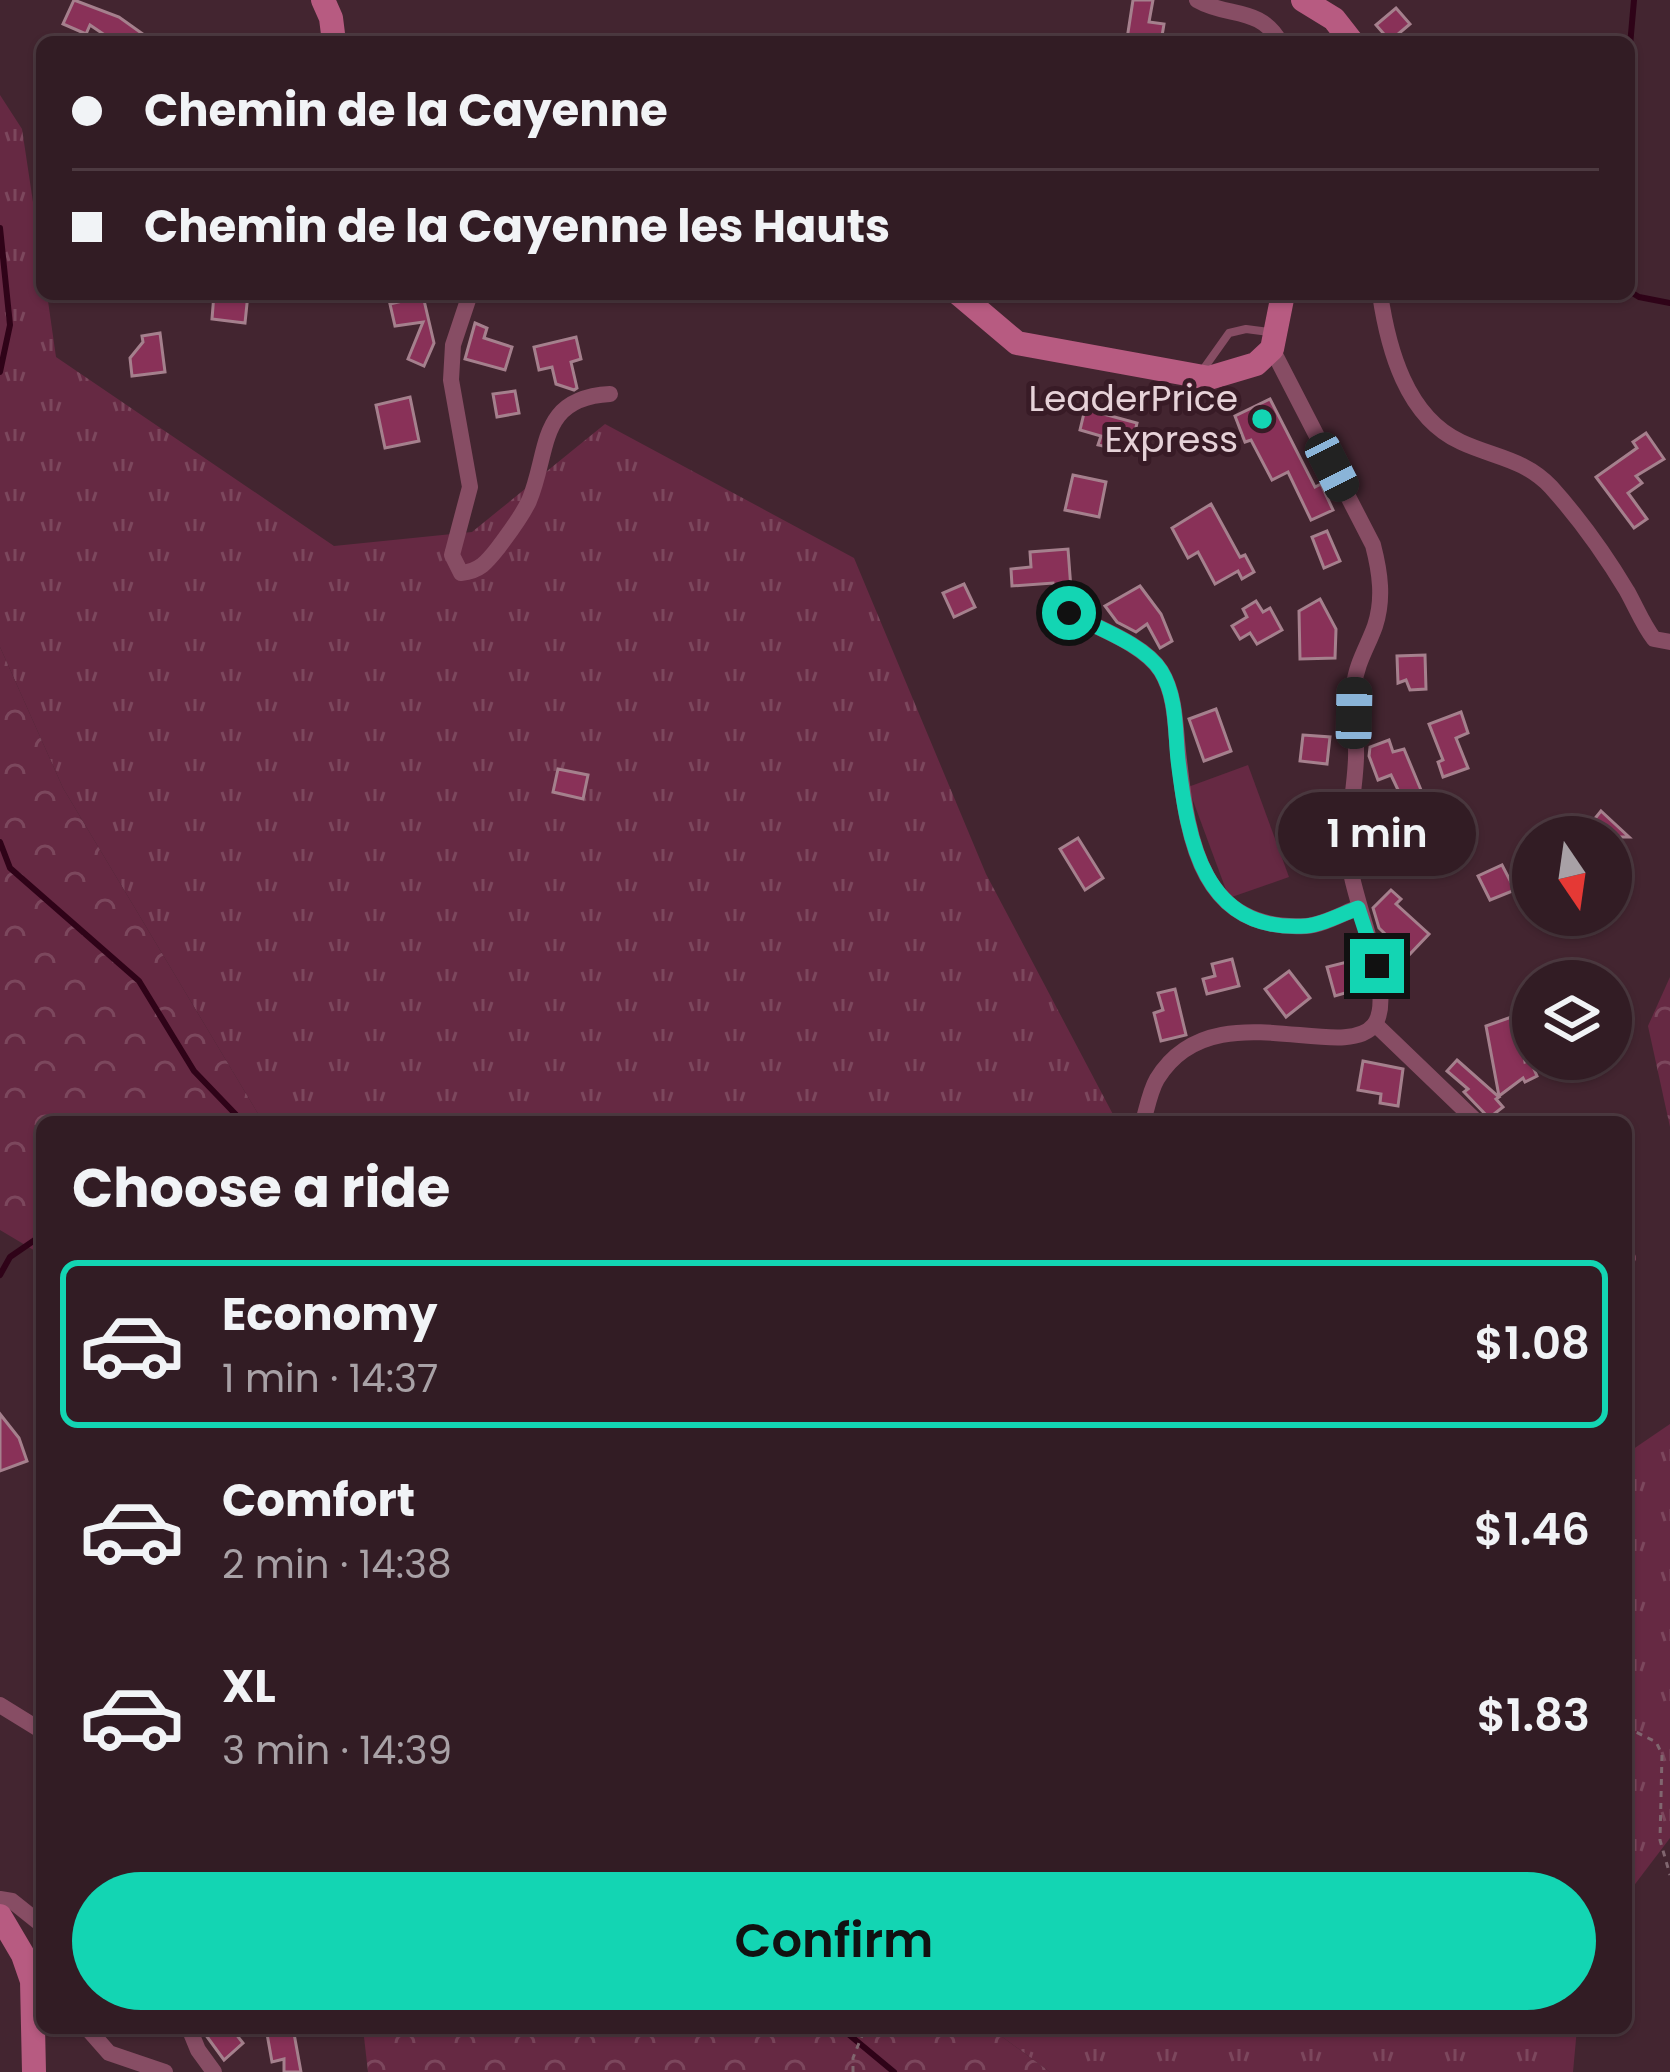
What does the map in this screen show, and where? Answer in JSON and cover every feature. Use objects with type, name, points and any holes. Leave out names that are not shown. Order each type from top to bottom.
[{"type":"main road","points":[[323,0],[332,18],[334,36]]},
{"type":"main road","points":[[1303,0],[1334,19],[1347,36]]},
{"type":"main road","points":[[966,300],[1017,343],[1198,377],[1232,374],[1256,364],[1275,334],[1282,300]]},
{"type":"main road","points":[[0,1916],[32,1981],[34,2072]]},
{"type":"street","points":[[1197,0],[1212,8],[1252,14],[1264,20],[1276,36]]},
{"type":"street","points":[[468,300],[453,345],[451,380],[470,487],[452,555],[461,573],[484,566],[519,520],[530,499],[546,433],[557,417],[573,403],[610,394]]},
{"type":"street","points":[[1145,1116],[1154,1082],[1171,1060],[1199,1043],[1255,1029],[1336,1040],[1358,1037],[1375,1024],[1381,983],[1348,868],[1356,758],[1354,686],[1376,624],[1380,572],[1275,334],[1270,300]]},
{"type":"street","points":[[1381,300],[1391,349],[1420,408],[1458,441],[1510,457],[1540,476],[1625,588],[1648,632],[1662,643],[1670,642]]},
{"type":"street","points":[[1069,613],[1147,657],[1170,687],[1183,800],[1199,857],[1217,896],[1232,910],[1260,921],[1308,926],[1358,908]]},
{"type":"street","points":[[1375,1024],[1471,1116]]},
{"type":"street","points":[[0,1705],[36,1726]]},
{"type":"street","points":[[0,1899],[12,1901],[36,1920]]},
{"type":"street","points":[[92,2034],[109,2053],[166,2072]]},
{"type":"street","points":[[192,2034],[214,2072]]},
{"type":"lane","points":[[1198,377],[1229,333],[1246,329],[1275,334]]},
{"type":"path","points":[[1632,1730],[1656,1742],[1662,1754],[1660,1840],[1670,1875]]},
{"type":"path","points":[[854,2072],[863,2034]]},
{"type":"green space","points":[[0,95],[22,129],[36,222],[36,300],[48,300],[56,357],[334,546],[472,532],[605,424],[854,558],[986,874],[1114,1116],[259,1116],[63,788],[0,647]]},
{"type":"green space","points":[[0,647],[63,788],[259,1116],[36,1116],[36,1251],[0,1230]]},
{"type":"green space","points":[[1248,765],[1289,877],[1229,898],[1188,787]]},
{"type":"green space","points":[[1670,977],[1670,1127],[1648,1026]]},
{"type":"green space","points":[[1670,1424],[1670,1838],[1632,1888],[1632,1450]]},
{"type":"green space","points":[[364,2034],[998,2034],[1050,2072],[368,2072]]},
{"type":"green space","points":[[998,2034],[1576,2034],[1573,2072],[1050,2072]]},
{"type":"building","points":[[74,0],[119,17],[146,36],[106,36],[90,25],[86,34],[63,24]]},
{"type":"building","points":[[1133,0],[1153,0],[1149,22],[1164,24],[1162,36],[1127,36]]},
{"type":"building","points":[[1396,8],[1410,24],[1396,36],[1386,36],[1376,25]]},
{"type":"building","points":[[214,300],[247,300],[245,323],[212,319]]},
{"type":"building","points":[[424,300],[434,343],[424,366],[408,359],[423,322],[395,326],[390,304]]},
{"type":"building","points":[[475,323],[487,328],[484,338],[512,347],[505,370],[465,359]]},
{"type":"building","points":[[160,333],[165,372],[132,376],[130,358],[143,342],[142,336]]},
{"type":"building","points":[[576,337],[581,359],[571,362],[574,390],[556,384],[552,367],[539,370],[534,347]]},
{"type":"building","points":[[515,391],[519,413],[497,417],[493,394]]},
{"type":"building","points":[[410,397],[419,441],[385,448],[376,405]]},
{"type":"building","points":[[1270,399],[1315,487],[1321,484],[1333,510],[1311,520],[1288,472],[1272,480],[1251,440],[1245,442],[1235,416]]},
{"type":"building","points":[[1085,409],[1137,423],[1130,452],[1098,445],[1101,436],[1080,430]]},
{"type":"building","points":[[1646,433],[1664,459],[1636,476],[1642,483],[1628,493],[1647,519],[1634,528],[1596,477],[1637,448],[1633,442]]},
{"type":"building","points":[[1073,475],[1106,482],[1099,517],[1065,510]]},
{"type":"building","points":[[1211,504],[1240,557],[1245,555],[1254,572],[1242,579],[1238,571],[1215,584],[1198,552],[1188,558],[1172,528]]},
{"type":"building","points":[[1327,531],[1340,561],[1324,568],[1312,537]]},
{"type":"building","points":[[1068,549],[1071,589],[1054,591],[1053,583],[1012,586],[1011,569],[1031,567],[1030,552]]},
{"type":"building","points":[[964,584],[975,607],[954,617],[943,593]]},
{"type":"building","points":[[1140,586],[1161,614],[1172,641],[1160,648],[1147,624],[1136,632],[1117,622],[1105,606]]},
{"type":"building","points":[[1320,599],[1336,629],[1335,658],[1300,659],[1299,611]]},
{"type":"building","points":[[1256,601],[1263,612],[1270,608],[1282,630],[1257,644],[1250,633],[1240,639],[1232,626],[1247,617],[1243,609]]},
{"type":"building","points":[[1425,655],[1426,689],[1410,690],[1406,680],[1398,683],[1397,656]]},
{"type":"building","points":[[1216,709],[1231,751],[1204,761],[1189,719]]},
{"type":"building","points":[[1461,712],[1468,733],[1456,738],[1468,768],[1443,777],[1438,762],[1443,760],[1429,724]]},
{"type":"building","points":[[1303,735],[1330,737],[1327,764],[1300,761]]},
{"type":"building","points":[[1389,740],[1393,752],[1404,749],[1426,802],[1408,811],[1391,775],[1378,780],[1369,756],[1370,747]]},
{"type":"building","points":[[558,769],[588,775],[583,799],[553,792]]},
{"type":"building","points":[[1317,801],[1327,825],[1307,833],[1298,809]]},
{"type":"building","points":[[1078,838],[1103,878],[1085,890],[1060,849]]},
{"type":"building","points":[[1502,865],[1512,891],[1490,900],[1478,876]]},
{"type":"building","points":[[1391,890],[1401,899],[1396,904],[1429,934],[1408,956],[1379,928],[1373,908]]},
{"type":"building","points":[[1232,959],[1239,986],[1207,994],[1203,979],[1215,976],[1212,964]]},
{"type":"building","points":[[1351,961],[1359,989],[1335,996],[1327,967]]},
{"type":"building","points":[[1289,971],[1310,998],[1286,1017],[1265,989]]},
{"type":"building","points":[[1175,989],[1186,1035],[1161,1041],[1154,1013],[1163,1010],[1158,993]]},
{"type":"building","points":[[1512,1017],[1512,1080],[1520,1080],[1499,1096],[1486,1026]]},
{"type":"building","points":[[1457,1060],[1499,1097],[1503,1107],[1487,1116],[1464,1092],[1468,1089],[1447,1071]]},
{"type":"building","points":[[1363,1061],[1403,1069],[1398,1106],[1380,1103],[1381,1094],[1358,1090]]},
{"type":"building","points":[[0,1414],[19,1438],[27,1461],[0,1471]]},
{"type":"building","points":[[205,2034],[236,2034],[243,2043],[224,2060]]},
{"type":"building","points":[[267,2034],[294,2034],[301,2072],[284,2072],[284,2059],[272,2062]]},
{"type":"waterway","points":[[1631,36],[1634,0]]},
{"type":"waterway","points":[[0,228],[10,325],[0,372]]},
{"type":"waterway","points":[[1635,295],[1670,303]]},
{"type":"waterway","points":[[0,842],[10,868],[139,981],[194,1071],[237,1116]]},
{"type":"waterway","points":[[0,1275],[10,1257],[36,1239]]},
{"type":"waterway","points":[[848,2034],[894,2072]]},
{"type":"place","name":"LeaderPrice Express","points":[[1262,419]]},
{"type":"route","points":[[1069,613],[1136,649],[1157,665],[1170,687],[1183,800],[1199,857],[1217,896],[1232,910],[1260,921],[1308,926],[1358,908],[1377,966]]}]
